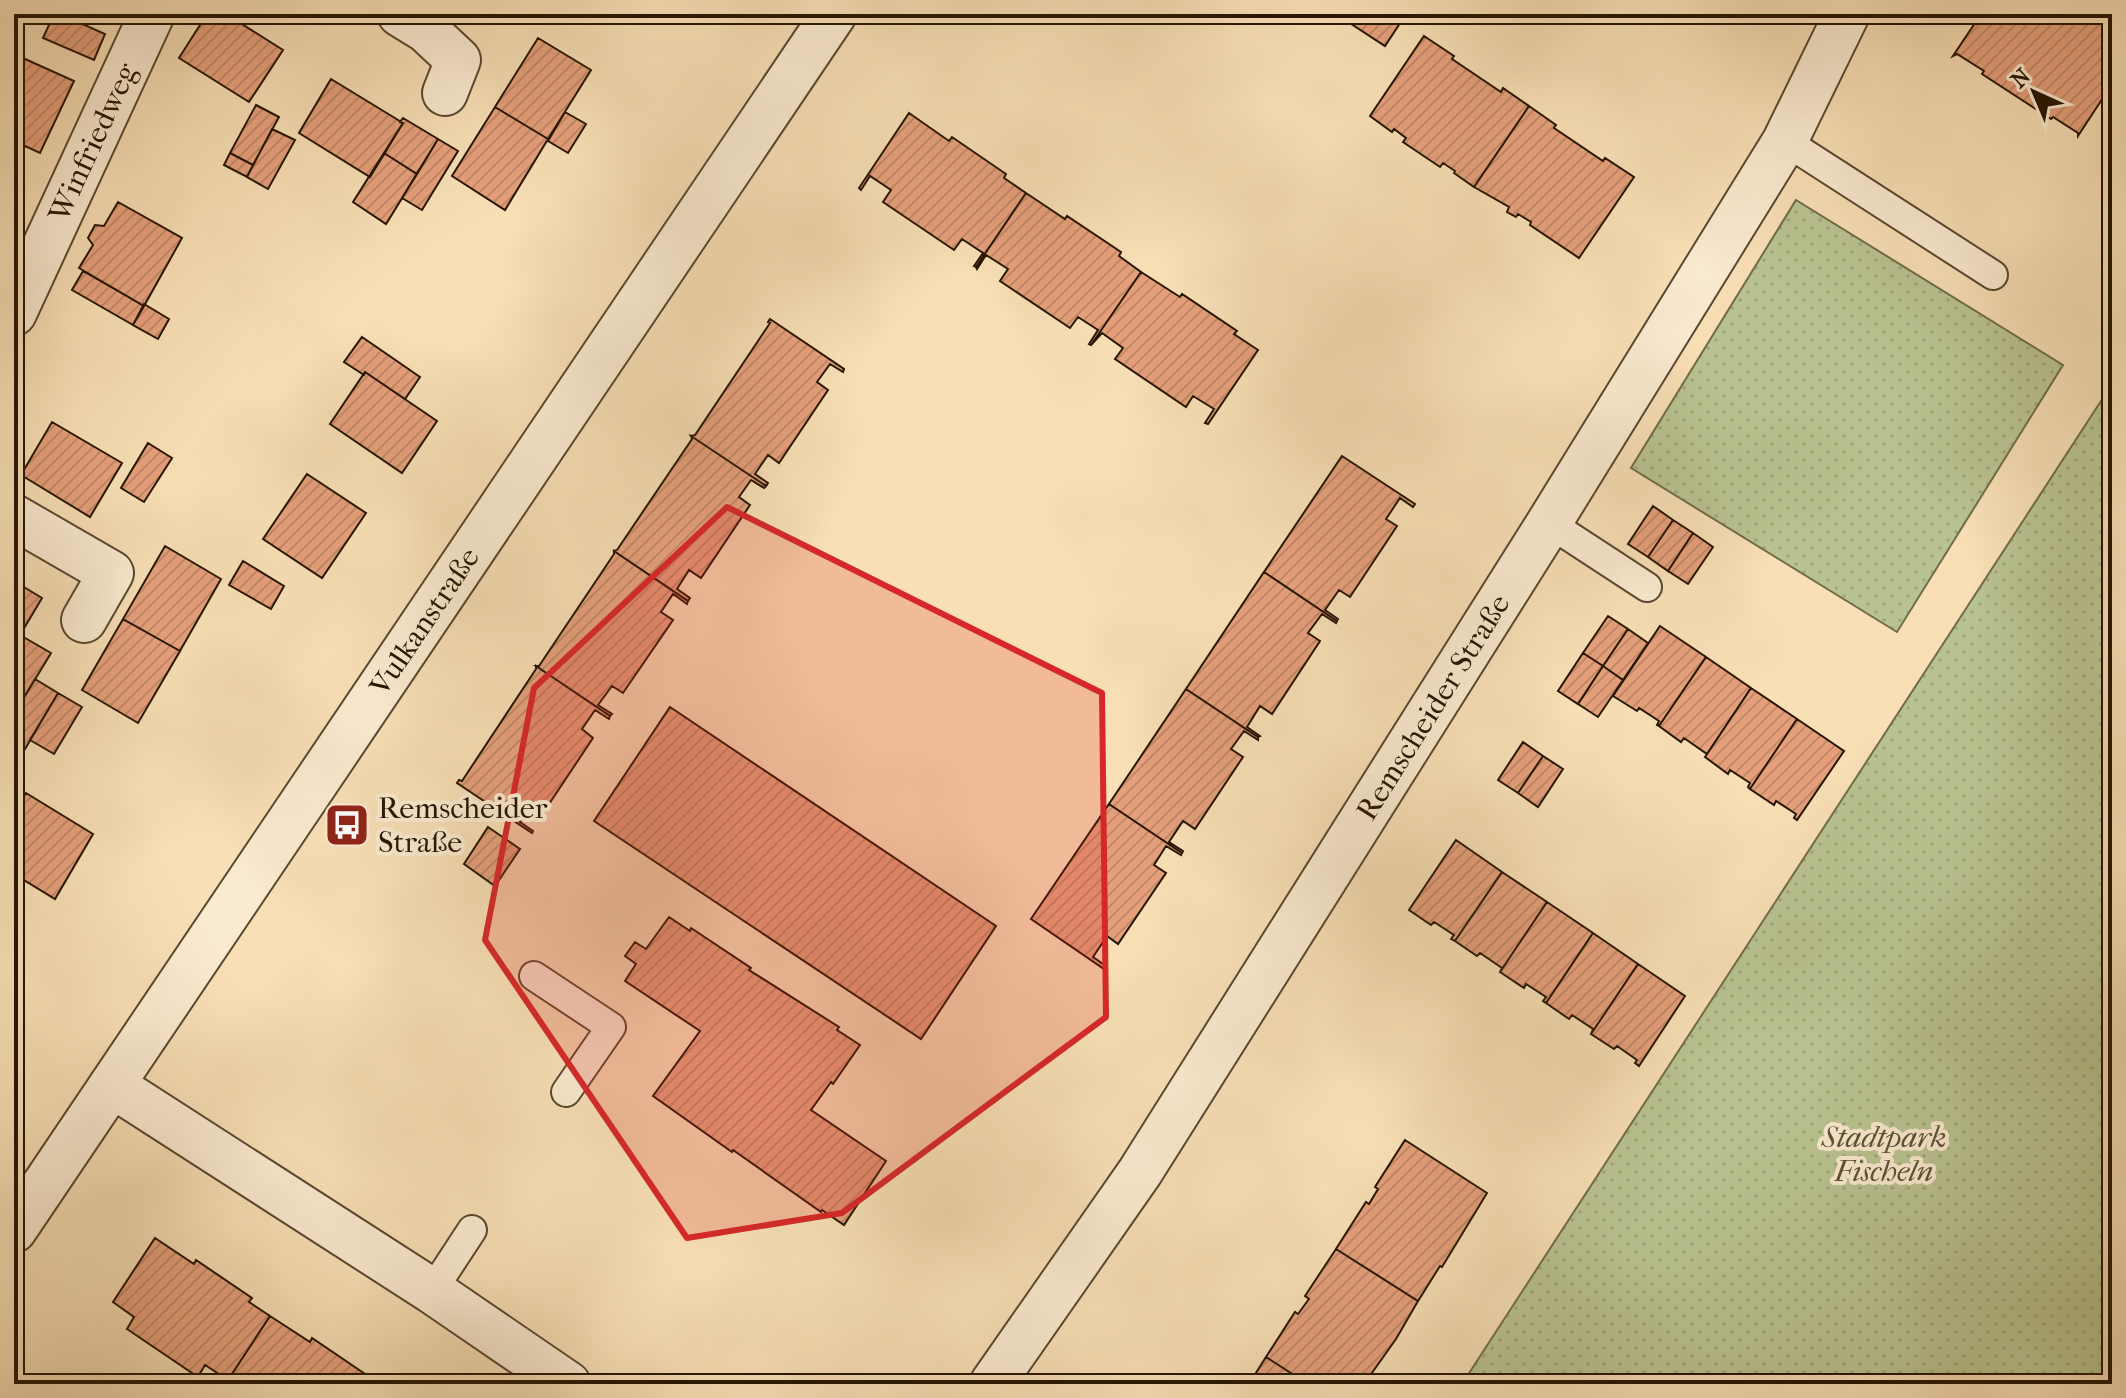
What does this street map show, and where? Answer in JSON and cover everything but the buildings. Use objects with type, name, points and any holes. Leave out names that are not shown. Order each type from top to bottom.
[{"type":"street","name":"Winfriedweg","points":[[14,313],[152,14]]},
{"type":"street","points":[[400,14],[426,30],[458,60],[445,93]]},
{"type":"street","name":"Vulkanstraße","points":[[14,1230],[834,14]]},
{"type":"street","name":"Remscheider Straße","points":[[992,1384],[1140,1172],[1549,523],[1785,141],[1847,14]]},
{"type":"street","points":[[14,517],[111,573],[84,620]]},
{"type":"street","points":[[112,1085],[432,1291],[568,1384]]},
{"type":"lane","points":[[1785,141],[1993,275]]},
{"type":"lane","points":[[1549,523],[1647,587]]},
{"type":"lane","points":[[534,976],[611,1027],[566,1092]]},
{"type":"lane","points":[[432,1291],[472,1230]]},
{"type":"highlighted area","points":[[727,507],[1102,693],[1106,1017],[842,1213],[687,1238],[485,940],[534,688]]},
{"type":"green space","points":[[1796,200],[2063,365],[1897,632],[1631,468]]},
{"type":"green space","name":"Stadtpark Fischeln","points":[[2112,384],[2112,1384],[1462,1384]]},
{"type":"place","name":"Remscheider Straße","points":[[347,825]]}]
